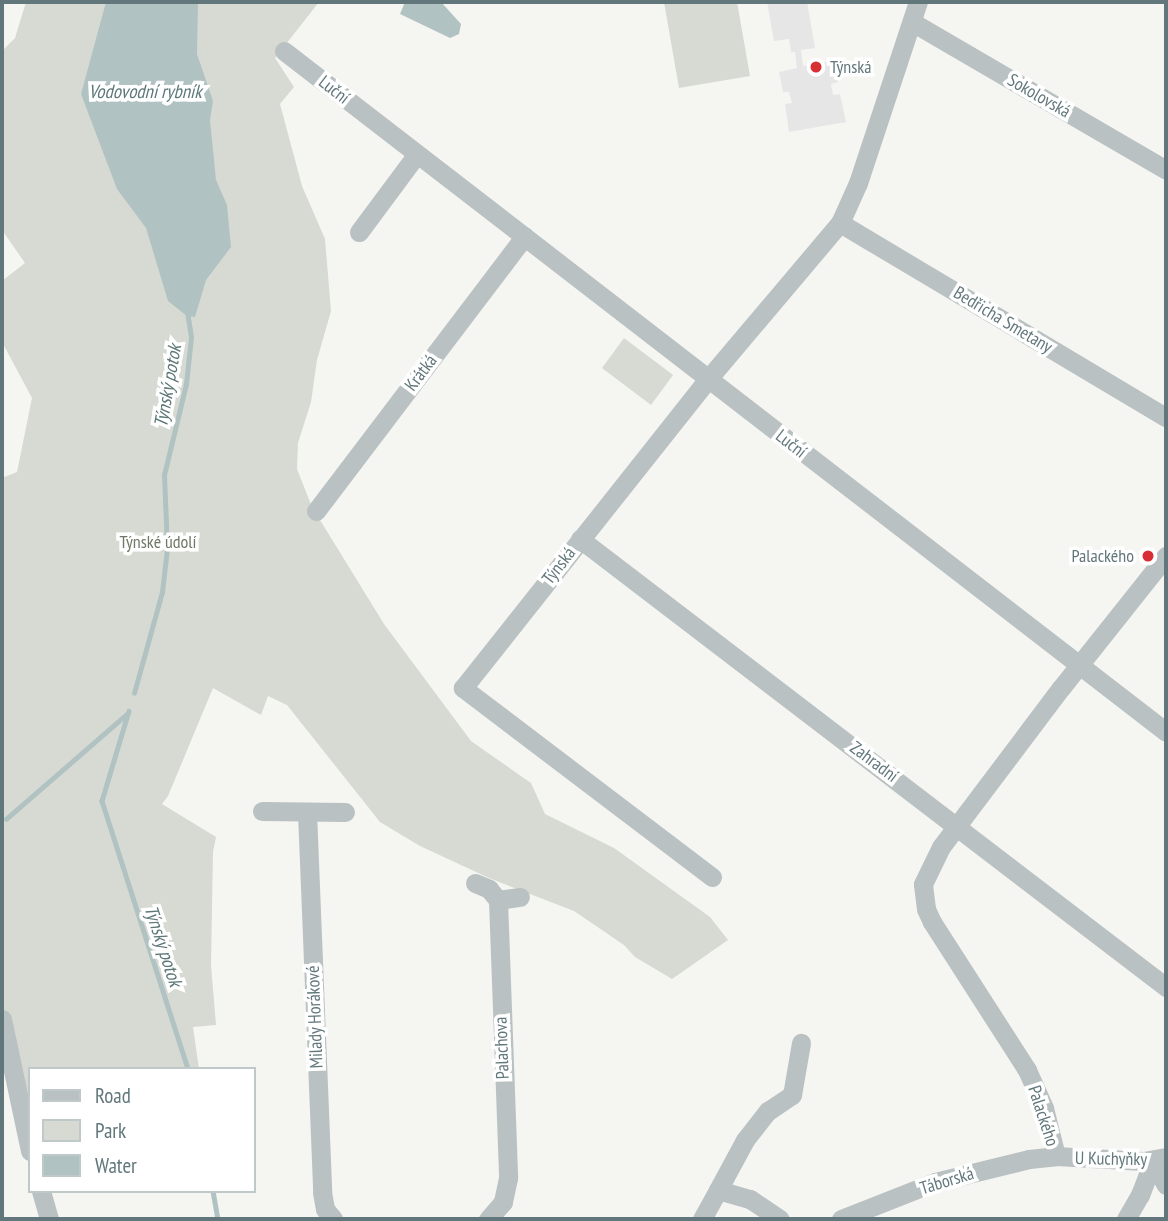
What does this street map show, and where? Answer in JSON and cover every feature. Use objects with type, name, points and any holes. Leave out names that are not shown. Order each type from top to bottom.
[{"type":"street","name":"Týnská","points":[[712,877],[463,688],[708,379],[840,223],[858,183],[918,2]]},
{"type":"street","name":"Sokolovská","points":[[912,22],[1166,170]]},
{"type":"street","name":"Luční","points":[[284,51],[1166,732]]},
{"type":"street","points":[[359,232],[417,154]]},
{"type":"street","name":"Bedřicha Smetany","points":[[840,223],[1166,417]]},
{"type":"street","name":"Krátká","points":[[316,510],[525,236]]},
{"type":"street","name":"Zahradní","points":[[580,539],[1166,987]]},
{"type":"street","name":"Palackého","points":[[1056,1156],[1044,1108],[1027,1070],[926,909],[923,884],[932,861],[957,826],[1061,688],[1082,666],[1166,556]]},
{"type":"street","points":[[262,811],[345,812]]},
{"type":"street","name":"Milady Horákové","points":[[307,812],[322,1192],[325,1209],[333,1219]]},
{"type":"street","points":[[475,883],[489,889],[498,900],[520,897]]},
{"type":"street","name":"Palachova","points":[[488,1219],[503,1202],[508,1178],[498,900]]},
{"type":"street","points":[[2,1019],[28,1142]]},
{"type":"street","points":[[702,1219],[745,1140],[768,1111],[792,1096],[801,1044]]},
{"type":"street","name":"U Kuchyňky","points":[[1056,1156],[1159,1159]]},
{"type":"street","name":"Táborská","points":[[841,1219],[935,1182],[1029,1159],[1056,1156]]},
{"type":"street","points":[[1159,1159],[1166,1185]]},
{"type":"street","points":[[1126,1219],[1159,1159]]},
{"type":"street","points":[[718,1190],[750,1199],[780,1219]]},
{"type":"street","points":[[42,1193],[49,1219]]},
{"type":"shaded area","name":"Týnská","points":[[767,2],[807,2],[815,48],[801,50],[803,66],[835,61],[838,82],[831,84],[833,95],[840,94],[846,122],[789,132],[785,104],[792,103],[789,92],[783,92],[779,72],[797,68],[795,52],[791,52],[789,39],[774,41]]},
{"type":"green space","name":"Týnské údolí","points":[[26,2],[319,2],[275,58],[294,87],[280,104],[302,186],[325,239],[331,311],[317,360],[311,402],[298,443],[297,469],[312,507],[384,624],[471,741],[531,783],[545,814],[614,848],[710,917],[728,940],[672,979],[635,957],[624,945],[574,911],[489,878],[420,846],[380,822],[287,705],[268,696],[261,715],[213,688],[168,796],[162,804],[216,837],[213,852],[211,965],[216,1025],[193,1027],[199,1067],[28,1067],[28,1128],[2,1019],[2,478],[17,472],[32,398],[2,342],[2,281],[25,263],[2,230],[2,51],[15,38]]},
{"type":"green space","points":[[664,2],[737,2],[750,76],[679,88]]},
{"type":"green space","points":[[624,338],[673,375],[651,405],[602,368]]},
{"type":"water","name":"Vodovodní rybník","points":[[106,2],[198,2],[197,54],[213,101],[210,120],[216,180],[227,205],[231,247],[206,280],[195,317],[187,316],[168,301],[146,228],[117,189],[81,94]]},
{"type":"water","points":[[405,2],[441,2],[461,24],[459,34],[450,38],[400,14]]},
{"type":"waterway","name":"Týnský potok","points":[[134,693],[162,592],[167,549],[164,475],[186,384],[191,337],[187,313]]},
{"type":"waterway","name":"Týnský potok","points":[[129,711],[102,801],[187,1067]]},
{"type":"waterway","points":[[6,819],[127,714]]},
{"type":"waterway","name":"Týnský potok","points":[[213,1193],[218,1219]]},
{"type":"place","name":"Týnská","points":[[816,67]]},
{"type":"place","name":"Palackého","points":[[1148,556]]}]
